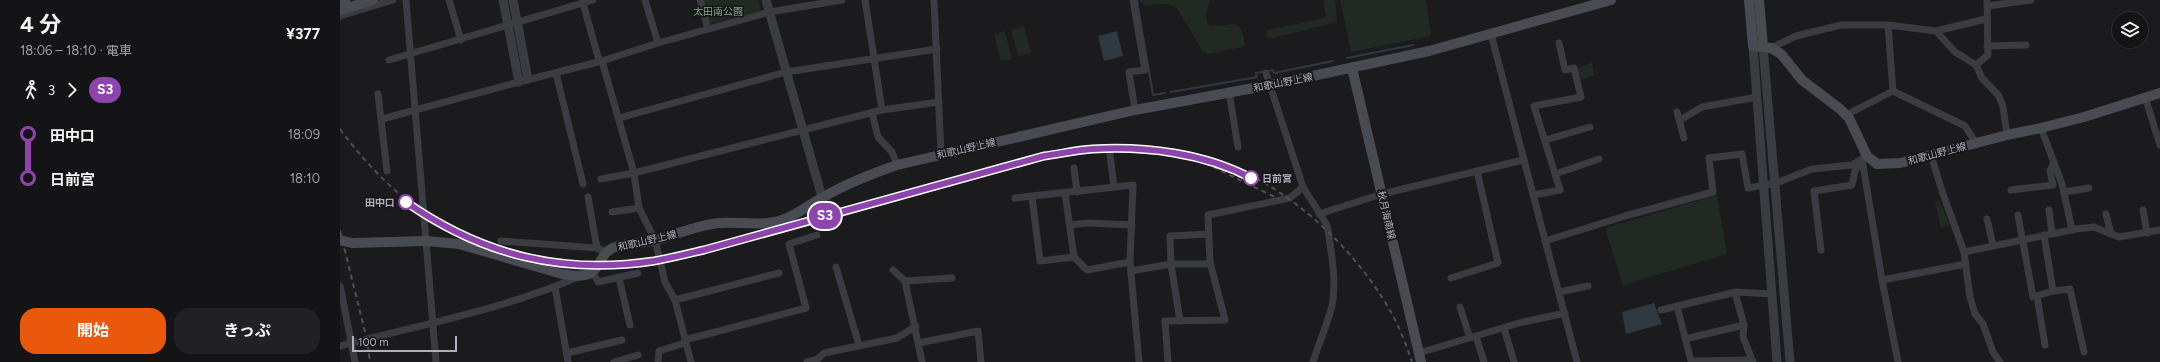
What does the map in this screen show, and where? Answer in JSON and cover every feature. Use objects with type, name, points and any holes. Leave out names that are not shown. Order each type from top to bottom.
[{"type":"main road","points":[[340,2],[345,0]]},
{"type":"main road","points":[[340,10],[373,0]]},
{"type":"main road","name":"和歌山野上線","points":[[593,272],[607,253],[620,246],[656,240],[717,223],[762,223],[782,220],[800,212],[822,197],[865,177],[897,165],[1135,110],[1270,85],[1429,51],[1491,34],[1581,4],[1611,0]]},
{"type":"main road","points":[[1749,0],[1762,47]]},
{"type":"main road","points":[[1759,0],[1762,47]]},
{"type":"main road","points":[[1762,47],[1781,54],[1802,80],[1846,115],[1864,157]]},
{"type":"main road","name":"秋月海南線","points":[[1352,68],[1420,358]]},
{"type":"main road","name":"和歌山野上線","points":[[1864,157],[1877,164],[1886,165],[1900,163],[2007,134],[2041,128],[2084,117],[2160,93]]},
{"type":"main road","points":[[340,240],[352,243],[426,241],[472,247],[578,277],[593,272]]},
{"type":"street","points":[[340,16],[393,0]]},
{"type":"street","points":[[406,0],[436,362]]},
{"type":"street","points":[[450,0],[461,40]]},
{"type":"street","points":[[503,0],[519,82]]},
{"type":"street","points":[[513,0],[528,79]]},
{"type":"street","points":[[389,60],[593,0]]},
{"type":"street","points":[[645,0],[658,43]]},
{"type":"street","points":[[700,0],[708,29]]},
{"type":"street","points":[[766,0],[822,197]]},
{"type":"street","points":[[382,119],[528,79],[602,61],[658,43],[770,12],[842,0]]},
{"type":"street","points":[[865,0],[882,110]]},
{"type":"street","points":[[934,0],[941,154]]},
{"type":"street","points":[[1134,0],[1145,70],[1129,72],[1135,110]]},
{"type":"street","points":[[1976,65],[1988,55],[1986,19],[1987,3],[2031,0]]},
{"type":"street","points":[[583,3],[598,57],[602,61],[619,118],[634,173],[639,208],[656,240],[665,282],[675,300],[692,362]]},
{"type":"street","points":[[1762,47],[1796,36],[1841,25],[1888,26],[1936,31],[1986,19]]},
{"type":"street","points":[[1888,26],[1892,91]]},
{"type":"street","points":[[1936,31],[1955,52],[1976,65],[1982,78],[1999,96],[2003,107],[2007,134]]},
{"type":"street","points":[[1491,34],[1577,362]]},
{"type":"street","points":[[1533,195],[1560,190],[1534,106],[1581,97],[1574,68],[1565,70],[1559,43]]},
{"type":"street","points":[[1987,46],[2026,45]]},
{"type":"street","points":[[1762,47],[1757,97],[1778,362]]},
{"type":"street","points":[[1762,47],[1776,183],[1790,362]]},
{"type":"street","points":[[619,118],[786,72],[936,49]]},
{"type":"street","points":[[556,73],[583,184]]},
{"type":"street","points":[[1266,73],[1286,141],[1303,187],[1320,214],[1328,232],[1333,290],[1332,305],[1313,362]]},
{"type":"street","points":[[2160,89],[2145,97],[2160,145]]},
{"type":"street","points":[[1846,115],[1892,91]]},
{"type":"street","points":[[1892,91],[1965,126],[1976,142]]},
{"type":"street","points":[[1229,92],[1238,147]]},
{"type":"street","points":[[378,94],[387,171]]},
{"type":"street","points":[[1680,120],[1702,107],[1757,97]]},
{"type":"street","points":[[602,179],[634,173],[882,110],[939,102]]},
{"type":"street","points":[[1678,112],[1684,138]]},
{"type":"street","points":[[872,113],[878,137],[892,152],[897,165]]},
{"type":"street","points":[[1545,140],[1590,127]]},
{"type":"street","points":[[2041,128],[2064,192],[2072,230]]},
{"type":"street","points":[[1110,154],[1114,187]]},
{"type":"street","points":[[1545,241],[1625,216],[1713,192],[1709,158],[1742,154],[1748,188],[1776,183],[1812,169],[1852,165],[1864,157]]},
{"type":"street","points":[[1931,154],[1942,191],[1964,252],[1970,298],[1975,314],[1983,324],[1993,352],[2000,362]]},
{"type":"street","points":[[1821,250],[1814,191],[1852,186],[1855,171],[1864,157]]},
{"type":"street","points":[[1864,157],[1882,280],[1898,362]]},
{"type":"street","points":[[1555,174],[1599,159]]},
{"type":"street","points":[[1320,214],[1382,194],[1523,160]]},
{"type":"street","points":[[2011,190],[2052,185],[2050,171],[2054,162]]},
{"type":"street","points":[[1074,168],[1077,192]]},
{"type":"street","points":[[1451,278],[1498,263],[1477,171]]},
{"type":"street","points":[[1015,198],[1133,185],[1130,262],[1138,362]]},
{"type":"street","points":[[1168,362],[1165,321],[1225,320],[1210,264],[1208,215],[1290,198],[1303,187]]},
{"type":"street","points":[[2064,192],[2089,188]]},
{"type":"street","points":[[1065,193],[1074,257],[1086,270],[1130,262]]},
{"type":"street","points":[[1032,196],[1040,261],[1074,257]]},
{"type":"street","points":[[588,197],[597,248]]},
{"type":"street","points":[[612,212],[639,208]]},
{"type":"street","points":[[2049,210],[2052,234]]},
{"type":"street","points":[[2143,210],[2147,233]]},
{"type":"street","points":[[2106,214],[2111,234]]},
{"type":"street","points":[[2018,215],[2033,298],[2053,291],[2070,289],[2084,352]]},
{"type":"street","points":[[1987,219],[1993,245]]},
{"type":"street","points":[[1070,225],[1087,222],[1132,225]]},
{"type":"street","points":[[1964,252],[2072,230],[2094,228],[2119,236],[2160,230]]},
{"type":"street","points":[[1180,321],[1171,264],[1170,236],[1209,234]]},
{"type":"street","points":[[658,362],[659,351],[685,341],[806,308],[789,244],[817,235]]},
{"type":"street","points":[[2044,235],[2053,291]]},
{"type":"street","points":[[501,240],[597,248],[607,253]]},
{"type":"street","points":[[1131,271],[1171,264],[1210,264]]},
{"type":"street","points":[[1882,280],[1966,264]]},
{"type":"street","points":[[836,267],[859,345]]},
{"type":"street","points":[[893,270],[905,281],[916,326],[922,362]]},
{"type":"street","points":[[593,272],[598,282],[638,273]]},
{"type":"street","points":[[675,300],[779,272]]},
{"type":"street","points":[[340,346],[432,324],[555,287],[578,277]]},
{"type":"street","points":[[619,278],[630,325]]},
{"type":"street","points":[[905,281],[952,278]]},
{"type":"street","points":[[340,286],[355,362]]},
{"type":"street","points":[[1559,292],[1588,286]]},
{"type":"street","points":[[555,287],[568,362]]},
{"type":"street","points":[[1661,310],[1735,292],[1772,294]]},
{"type":"street","points":[[1677,306],[1685,339],[1688,361],[1752,361],[1742,337],[1744,325],[1735,292]]},
{"type":"street","points":[[2037,296],[2045,345]]},
{"type":"street","points":[[1460,307],[1484,362]]},
{"type":"street","points":[[1420,358],[1473,337],[1565,313]]},
{"type":"street","points":[[1685,339],[1744,325]]},
{"type":"street","points":[[807,362],[819,360],[824,354],[859,345],[897,338],[916,326]]},
{"type":"street","points":[[1504,328],[1514,362]]},
{"type":"street","points":[[919,342],[978,331],[981,362]]},
{"type":"street","points":[[567,353],[622,340]]},
{"type":"street","points":[[614,362],[638,355]]},
{"type":"green space","name":"太田南公園","points":[[702,0],[759,0],[761,8],[759,11],[711,24],[708,22]]},
{"type":"green space","points":[[1139,0],[1210,0],[1206,14],[1207,23],[1210,26],[1238,25],[1242,32],[1245,44],[1242,47],[1208,54],[1203,52],[1177,8],[1167,4],[1144,5]]},
{"type":"green space","points":[[1323,0],[1335,0],[1337,22],[1270,39],[1267,37],[1266,32],[1268,30],[1324,18],[1326,15]]},
{"type":"green space","points":[[1340,0],[1426,0],[1431,36],[1351,52]]},
{"type":"green space","points":[[1024,26],[1031,53],[1018,56],[1011,30]]},
{"type":"green space","points":[[1005,31],[1012,59],[1001,61],[994,34]]},
{"type":"green space","points":[[1592,62],[1594,76],[1580,79],[1578,68]]},
{"type":"green space","points":[[1717,195],[1727,254],[1623,285],[1605,228]]},
{"type":"green space","points":[[1939,200],[1950,225],[1941,228],[1935,202]]},
{"type":"shaded area","points":[[1117,31],[1123,56],[1104,61],[1098,36]]},
{"type":"shaded area","points":[[1654,303],[1662,324],[1626,334],[1622,312]]},
{"type":"waterway","points":[[1137,0],[1153,95],[1165,93]]},
{"type":"waterway","points":[[1347,58],[1413,45]]},
{"type":"waterway","points":[[1171,92],[1257,77],[1256,73],[1273,70],[1274,73],[1333,61]]},
{"type":"railway","points":[[340,129],[367,163],[397,192],[429,216],[464,236],[500,251],[540,261],[581,265],[634,263],[704,250],[1044,156],[1086,150],[1122,148],[1168,152],[1212,161],[1238,170],[1263,182],[1287,198],[1332,236],[1370,279],[1385,302],[1407,346],[1412,362]]},
{"type":"railway","points":[[1213,167],[1279,199]]},
{"type":"railway","points":[[340,231],[367,340],[370,362]]},
{"type":"train","name":"S3","points":[[406,202],[429,218],[454,232],[511,254],[542,262],[572,265],[610,265],[655,261],[704,250],[1044,156],[1092,149],[1133,149],[1185,156],[1213,162],[1238,171],[1251,178]]},
{"type":"place","name":"日前宮","points":[[1251,178]]},
{"type":"place","name":"田中口","points":[[406,202]]}]
